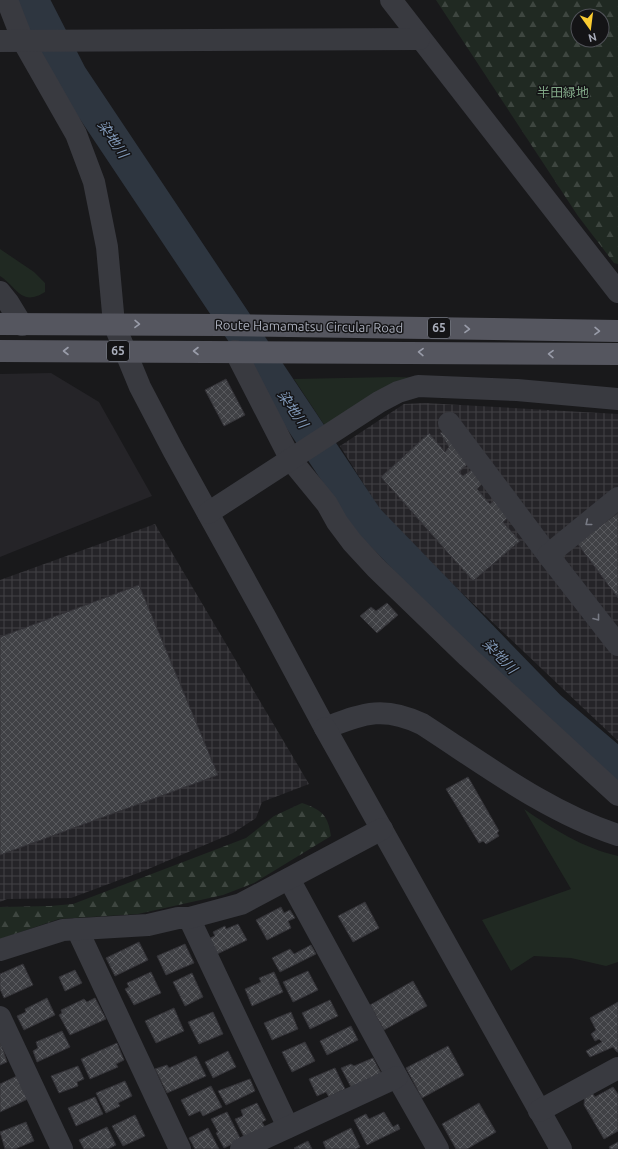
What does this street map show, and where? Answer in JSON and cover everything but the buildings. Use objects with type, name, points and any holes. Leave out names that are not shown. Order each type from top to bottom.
[{"type":"main road","name":"Route Hamamatsu Circular Road","points":[[0,324],[260,325],[618,331]]},
{"type":"main road","name":"Route Hamamatsu Circular Road","points":[[0,351],[278,351],[618,354]]},
{"type":"street","points":[[7,0],[76,134],[94,182],[107,246],[114,324],[140,387],[325,728],[560,1149]]},
{"type":"street","points":[[391,0],[419,39],[618,292]]},
{"type":"street","points":[[0,41],[419,39]]},
{"type":"street","points":[[0,292],[22,325]]},
{"type":"street","points":[[235,351],[296,457],[337,522],[352,542],[376,568],[468,657],[618,795]]},
{"type":"street","points":[[208,513],[393,394],[418,386],[517,390],[618,400]]},
{"type":"street","points":[[449,423],[618,645]]},
{"type":"street","points":[[548,555],[618,498]]},
{"type":"street","points":[[325,728],[368,714],[395,713],[406,717],[422,724],[516,785],[549,804],[587,824],[618,835]]},
{"type":"street","points":[[0,950],[64,930],[138,926],[189,918],[245,902],[382,829]]},
{"type":"street","points":[[290,878],[397,1077],[438,1149]]},
{"type":"street","points":[[189,918],[288,1127]]},
{"type":"street","points":[[77,929],[180,1149]]},
{"type":"street","points":[[0,1017],[62,1149]]},
{"type":"street","points":[[539,1111],[618,1068]]},
{"type":"street","points":[[241,1149],[397,1077]]},
{"type":"shaded area","points":[[51,373],[99,402],[152,496],[0,557],[0,374]]},
{"type":"shaded area","points":[[425,403],[618,414],[618,741],[388,523],[340,446],[404,404]]},
{"type":"shaded area","points":[[155,524],[309,784],[262,802],[256,818],[233,833],[146,870],[71,898],[7,899],[0,902],[0,580]]},
{"type":"green space","name":"半田緑地","points":[[436,0],[618,0],[618,264],[614,263],[578,216]]},
{"type":"green space","points":[[0,249],[34,272],[45,283],[45,292],[37,296],[25,296],[20,294],[0,276]]},
{"type":"green space","points":[[393,377],[434,378],[327,429],[294,379]]},
{"type":"green space","points":[[302,803],[315,808],[323,814],[328,823],[331,836],[254,883],[223,895],[138,914],[59,919],[0,939],[0,907],[73,904],[246,838],[274,816]]},
{"type":"green space","points":[[524,809],[557,831],[581,843],[605,853],[618,856],[618,962],[606,966],[571,958],[534,956],[511,971],[482,920],[571,889]]},
{"type":"waterway","name":"染地川","points":[[32,0],[71,76],[367,519],[549,707],[618,766]]}]
